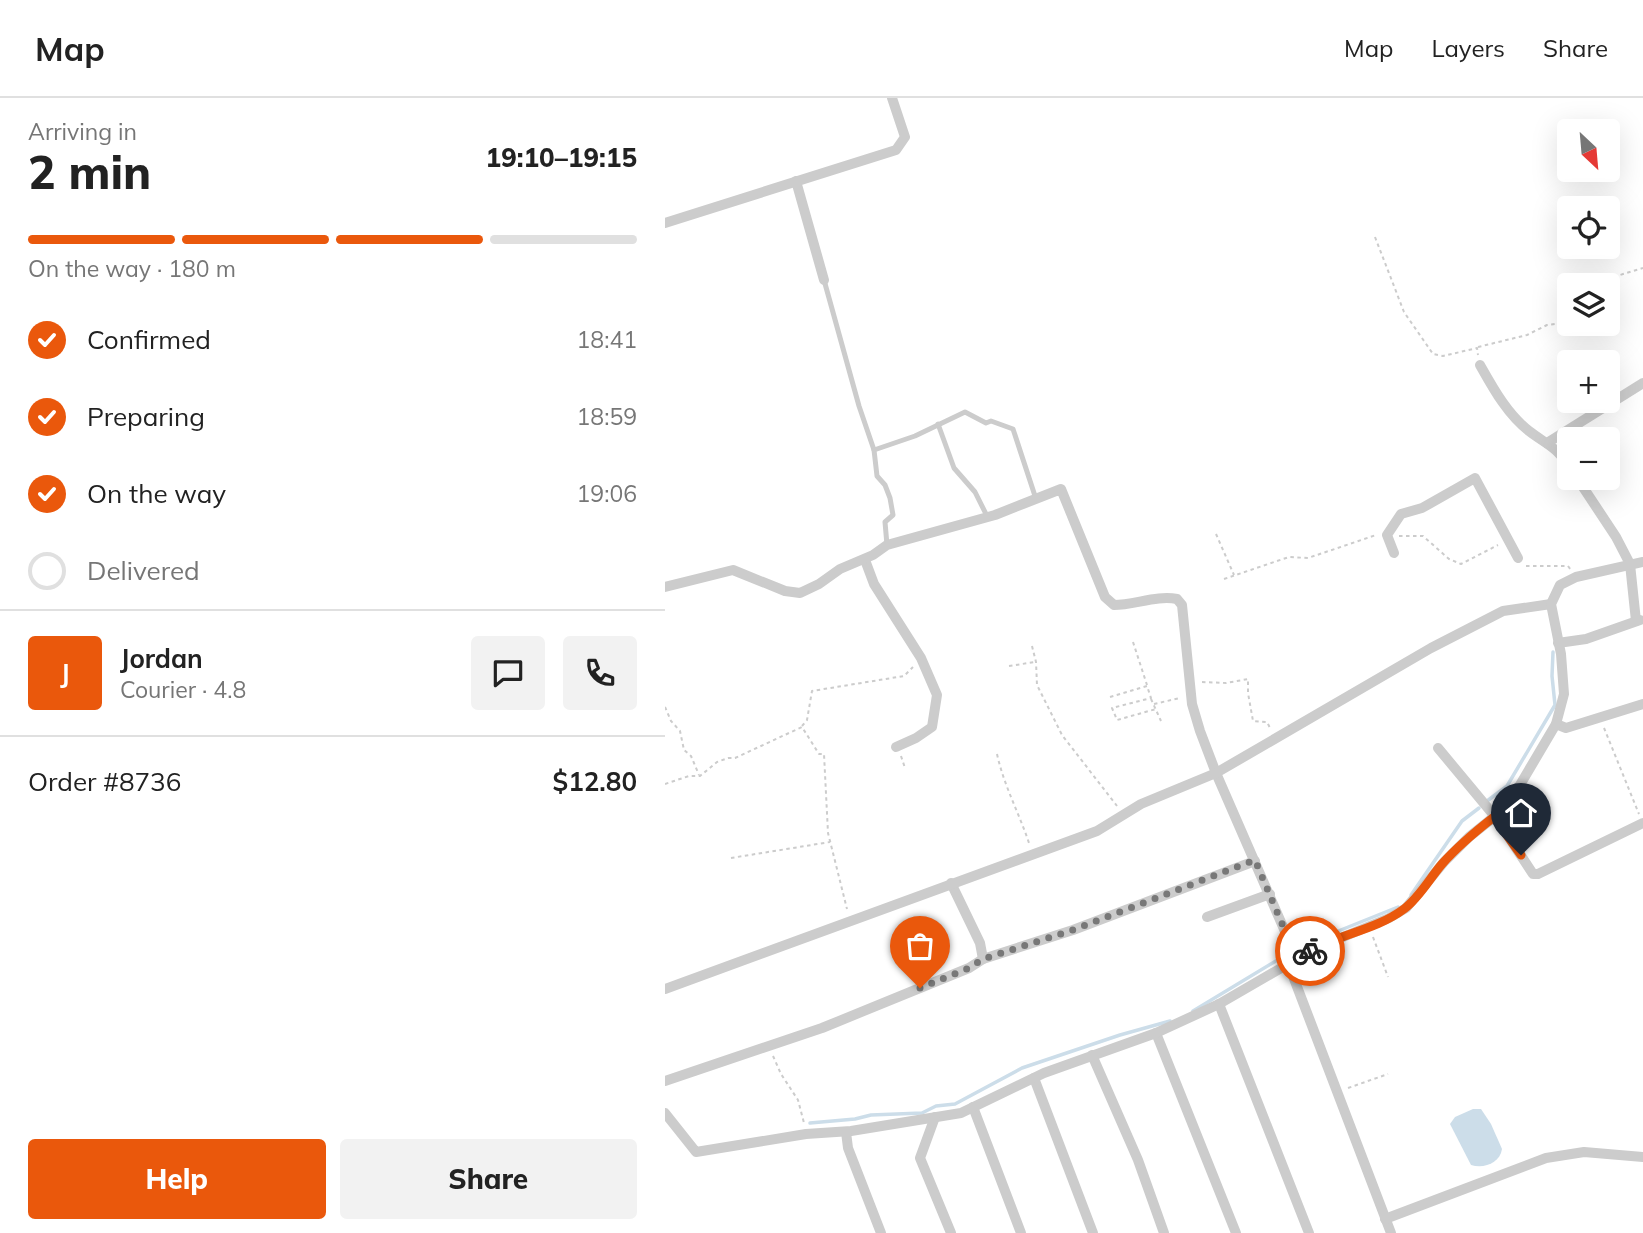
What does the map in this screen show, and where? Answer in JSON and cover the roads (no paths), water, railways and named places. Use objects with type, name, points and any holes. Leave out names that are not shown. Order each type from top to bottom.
[{"type":"street","points":[[665,223],[896,150],[905,137],[892,98]]},
{"type":"street","points":[[796,181],[824,280]]},
{"type":"street","points":[[1480,365],[1495,393],[1527,430],[1557,451]]},
{"type":"street","points":[[1547,443],[1643,383]]},
{"type":"street","points":[[1394,552],[1387,535],[1401,514],[1422,508],[1475,478],[1518,558]]},
{"type":"street","points":[[665,587],[733,570],[785,591],[800,593],[840,569],[865,560],[887,545],[988,518],[1061,489],[1105,597],[1114,605],[1131,605],[1168,597],[1177,599],[1182,605],[1190,682],[1200,732],[1270,894],[1338,1092],[1391,1233]]},
{"type":"street","points":[[1558,643],[1586,639],[1640,620],[1630,564],[1585,490]]},
{"type":"street","points":[[865,560],[874,584],[921,658],[937,695],[932,727],[896,747]]},
{"type":"street","points":[[665,1113],[697,1152],[961,1113],[1034,1078],[1156,1032],[1219,1004],[1263,981],[1293,961],[1351,932],[1382,922],[1406,908],[1469,836],[1494,817],[1517,790],[1556,724],[1565,694],[1551,604],[1560,585],[1576,577],[1643,562]]},
{"type":"street","points":[[665,989],[1097,831],[1141,804],[1216,773],[1431,648],[1503,611],[1551,604]]},
{"type":"street","points":[[1556,724],[1566,728],[1643,704]]},
{"type":"street","points":[[1439,748],[1512,840],[1533,874],[1538,874],[1643,823]]},
{"type":"street","points":[[665,1081],[822,1028],[969,968],[983,959],[1073,930],[1255,860]]},
{"type":"street","points":[[951,883],[980,943],[983,959]]},
{"type":"street","points":[[1207,917],[1270,894]]},
{"type":"street","points":[[1219,1004],[1309,1233]]},
{"type":"street","points":[[1156,1032],[1236,1233]]},
{"type":"street","points":[[1092,1055],[1138,1160],[1164,1233]]},
{"type":"street","points":[[1034,1078],[1093,1233]]},
{"type":"street","points":[[972,1107],[1021,1233]]},
{"type":"street","points":[[935,1117],[920,1158],[951,1233]]},
{"type":"street","points":[[846,1132],[848,1148],[881,1233]]},
{"type":"street","points":[[1385,1219],[1546,1158],[1584,1152],[1643,1157]]},
{"type":"lane","points":[[824,280],[874,450],[877,476],[885,485],[890,498],[893,514],[885,522],[887,545]]},
{"type":"lane","points":[[874,450],[915,436],[965,412],[986,423],[991,421],[1013,429],[1036,499]]},
{"type":"lane","points":[[938,424],[954,468],[975,492],[988,518]]},
{"type":"water","points":[[1473,1109],[1481,1109],[1502,1149],[1495,1161],[1486,1165],[1471,1165],[1450,1124],[1455,1117]]},
{"type":"waterway","points":[[1487,801],[1507,786],[1555,705],[1553,652]]},
{"type":"waterway","points":[[1411,895],[1462,821],[1479,808]]},
{"type":"waterway","points":[[1296,948],[1398,907]]},
{"type":"waterway","points":[[1193,1011],[1289,953]]},
{"type":"waterway","points":[[810,1123],[871,1115],[922,1113],[936,1106],[955,1104],[1022,1068],[1170,1021]]}]
